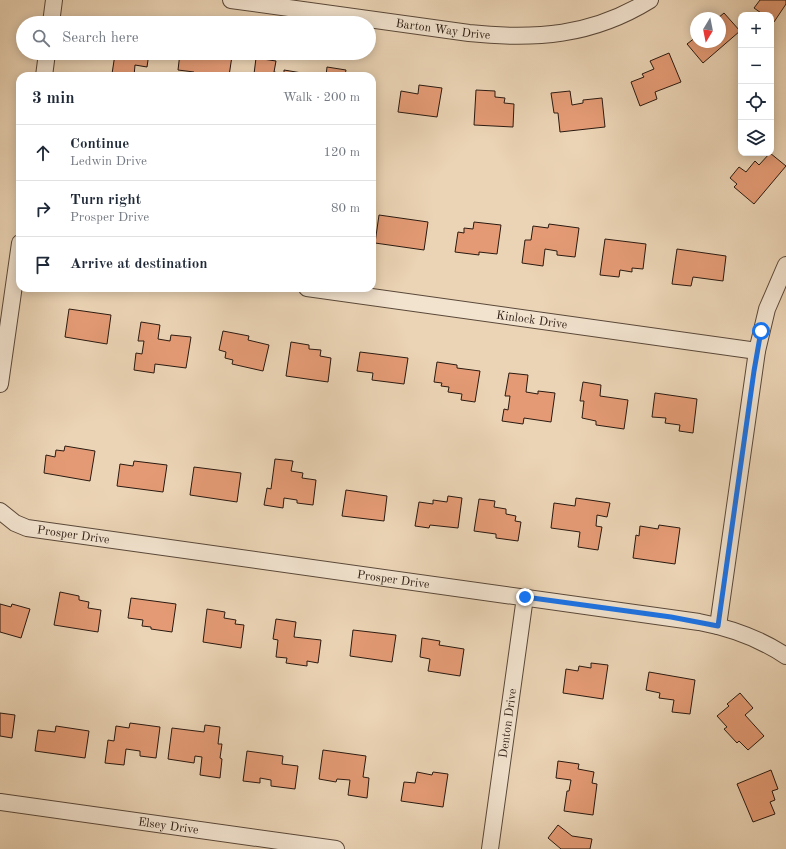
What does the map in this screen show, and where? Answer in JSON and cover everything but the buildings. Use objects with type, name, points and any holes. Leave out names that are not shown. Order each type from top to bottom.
[{"type":"street","points":[[52,16],[54,0]]},
{"type":"street","name":"Barton Way Drive","points":[[231,0],[346,16]]},
{"type":"street","name":"Barton Way Drive","points":[[376,20],[469,33],[528,37],[562,33],[594,26],[650,0]]},
{"type":"street","points":[[45,72],[46,60]]},
{"type":"street","points":[[718,626],[757,351],[767,309],[786,265]]},
{"type":"street","points":[[0,384],[16,274]]},
{"type":"street","name":"Kinlock Drive","points":[[336,292],[757,351]]},
{"type":"street","name":"Prosper Drive","points":[[0,511],[15,523],[27,528],[663,616],[718,626],[758,639],[786,656]]},
{"type":"street","name":"Denton Drive","points":[[490,849],[525,597]]},
{"type":"street","name":"Elsey Drive","points":[[0,802],[336,849]]},
{"type":"route","points":[[525,597],[671,617],[718,626],[761,331]]}]
